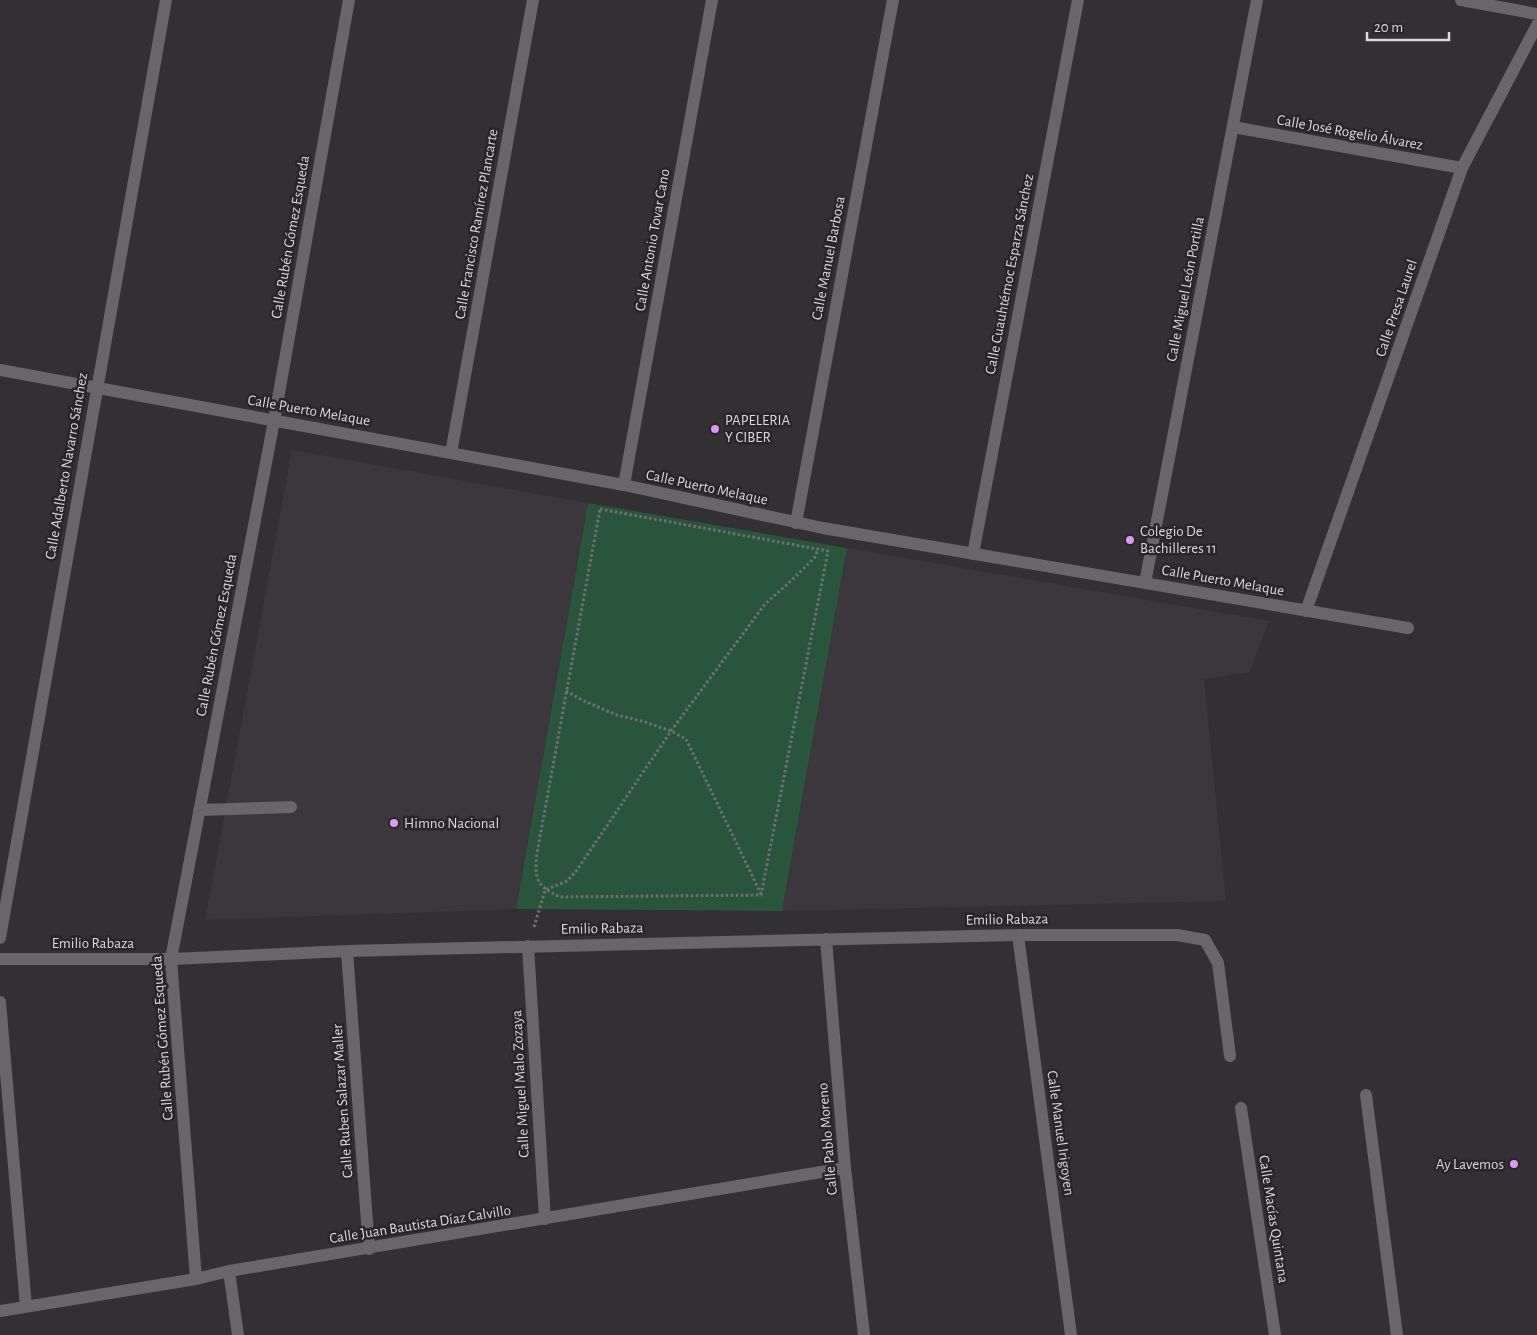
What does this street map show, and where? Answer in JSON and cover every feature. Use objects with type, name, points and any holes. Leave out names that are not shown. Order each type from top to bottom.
[{"type":"street","name":"Calle Adalberto Navarro Sánchez","points":[[0,938],[166,0]]},
{"type":"street","name":"Calle Rubén Gómez Esqueda","points":[[196,1279],[171,959],[274,420],[349,0]]},
{"type":"street","name":"Calle Francisco Ramírez Plancarte","points":[[451,453],[533,0]]},
{"type":"street","name":"Calle Antonio Tovar Cano","points":[[624,485],[712,0]]},
{"type":"street","name":"Calle Manuel Barbosa","points":[[796,522],[893,0]]},
{"type":"street","name":"Calle Cuauhtémoc Esparza Sánchez","points":[[973,554],[1078,0]]},
{"type":"street","name":"Calle Miguel León Portilla","points":[[1145,583],[1257,0]]},
{"type":"street","points":[[1462,0],[1537,14]]},
{"type":"street","name":"Calle Presa Laurel","points":[[1306,611],[1462,168],[1537,25]]},
{"type":"street","name":"Calle José Rogelio Álvarez","points":[[1233,128],[1462,168]]},
{"type":"street","name":"Calle Puerto Melaque","points":[[0,370],[624,485],[823,528],[1408,628]]},
{"type":"street","points":[[199,810],[291,807]]},
{"type":"street","name":"Emilio Rabaza","points":[[0,959],[171,959],[348,951],[528,946],[1018,935],[1177,935],[1205,940],[1218,963],[1230,1056]]},
{"type":"street","name":"Calle Manuel Irigoyen","points":[[1018,935],[1071,1335]]},
{"type":"street","name":"Calle Pablo Moreno","points":[[826,939],[845,1168],[864,1335]]},
{"type":"street","name":"Calle Miguel Malo Zozaya","points":[[528,946],[545,1219]]},
{"type":"street","name":"Calle Ruben Salazar Maller","points":[[348,951],[369,1249]]},
{"type":"street","points":[[0,1002],[26,1306]]},
{"type":"street","points":[[1366,1094],[1397,1335]]},
{"type":"street","name":"Calle Macías Quintana","points":[[1241,1108],[1275,1335]]},
{"type":"street","name":"Calle Juan Bautista Díaz Calvillo","points":[[0,1311],[845,1168]]},
{"type":"street","points":[[229,1271],[238,1335]]},
{"type":"path","points":[[600,509],[828,551],[762,894],[560,897],[545,890],[537,880],[535,869],[536,854],[600,509]]},
{"type":"path","points":[[545,890],[567,881],[578,870],[671,731],[765,604],[816,556],[823,528]]},
{"type":"path","points":[[566,691],[617,715],[671,731],[686,739],[762,894]]},
{"type":"path","points":[[528,946],[545,890]]},
{"type":"shaded area","points":[[292,450],[588,503],[516,909],[205,920]]},
{"type":"shaded area","points":[[847,548],[1269,621],[1250,672],[1204,679],[1226,901],[782,911]]},
{"type":"green space","points":[[588,503],[847,548],[782,911],[516,909]]},
{"type":"place","name":"PAPELERIA Y CIBER","points":[[715,429]]},
{"type":"place","name":"Colegio De Bachilleres 11","points":[[1130,540]]},
{"type":"place","name":"Himno Nacional","points":[[394,823]]},
{"type":"place","name":"Ay Lavemos","points":[[1514,1164]]}]
